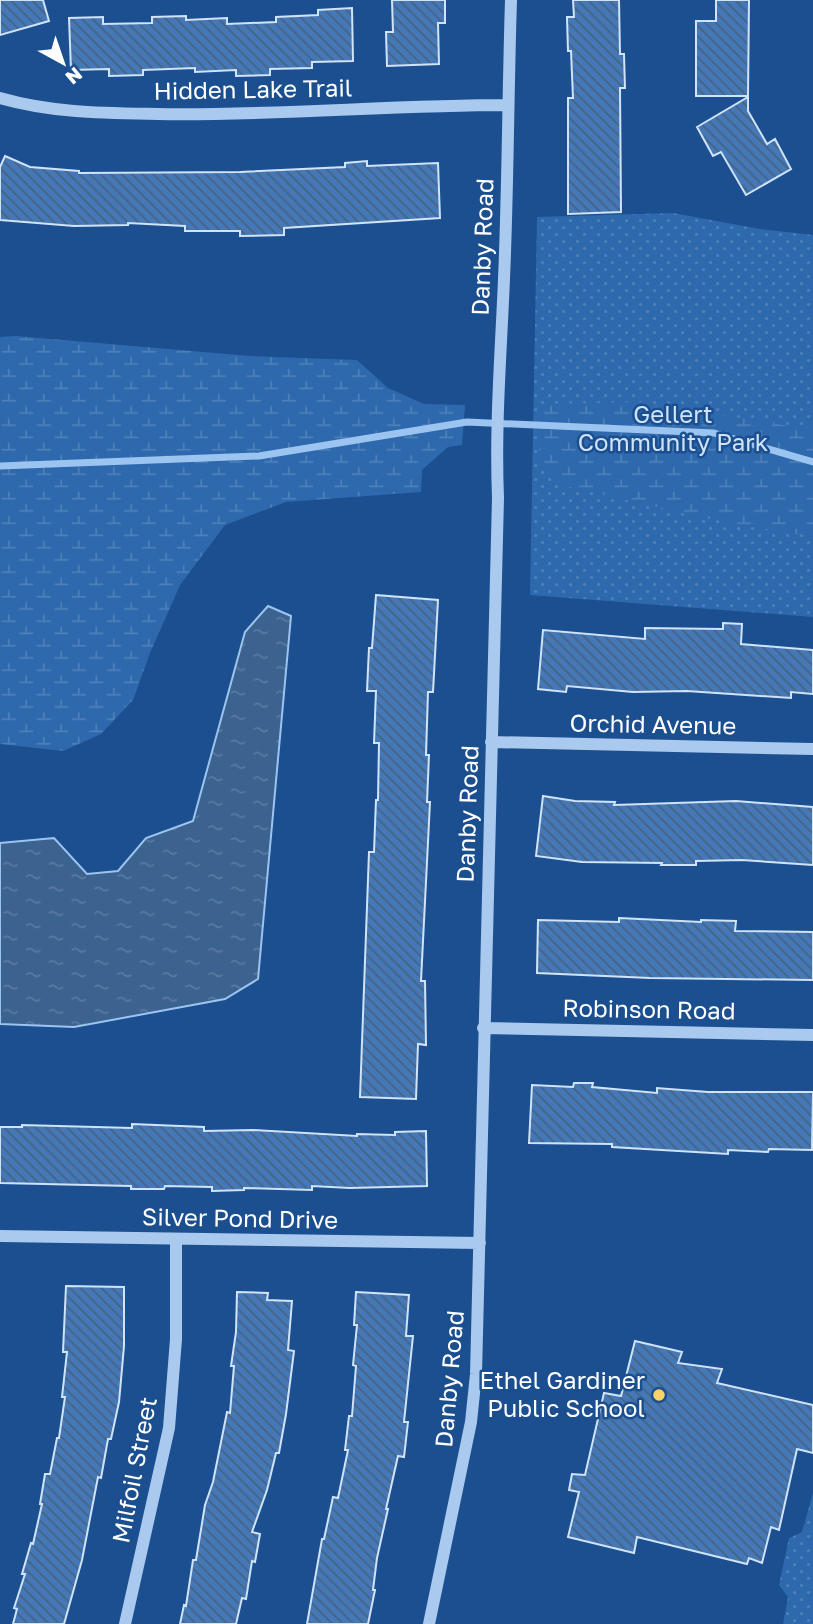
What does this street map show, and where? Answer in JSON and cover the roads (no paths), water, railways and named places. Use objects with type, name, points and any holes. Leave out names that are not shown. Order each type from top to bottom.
[{"type":"street","name":"Danby Road","points":[[429,1624],[471,1422],[476,1374],[498,498],[498,365],[504,275],[511,0]]},
{"type":"street","name":"Hidden Lake Trail","points":[[0,98],[31,107],[64,111],[234,116],[508,104]]},
{"type":"street","name":"Orchid Avenue","points":[[491,742],[813,749]]},
{"type":"street","name":"Robinson Road","points":[[483,1028],[813,1035]]},
{"type":"street","name":"Silver Pond Drive","points":[[0,1236],[480,1243]]},
{"type":"street","name":"Milfoil Street","points":[[125,1624],[169,1428],[176,1339],[176,1239]]},
{"type":"water","points":[[268,606],[291,616],[258,979],[225,999],[74,1027],[0,1024],[0,843],[54,838],[87,874],[118,871],[146,838],[193,821],[245,632]]},
{"type":"waterway","points":[[0,466],[259,456],[467,422],[714,433],[813,462]]},
{"type":"place","name":"Ethel Gardiner Public School","points":[[659,1395]]},
{"type":"park label","name":"Gellert Community Park","points":[[673,429]]}]
